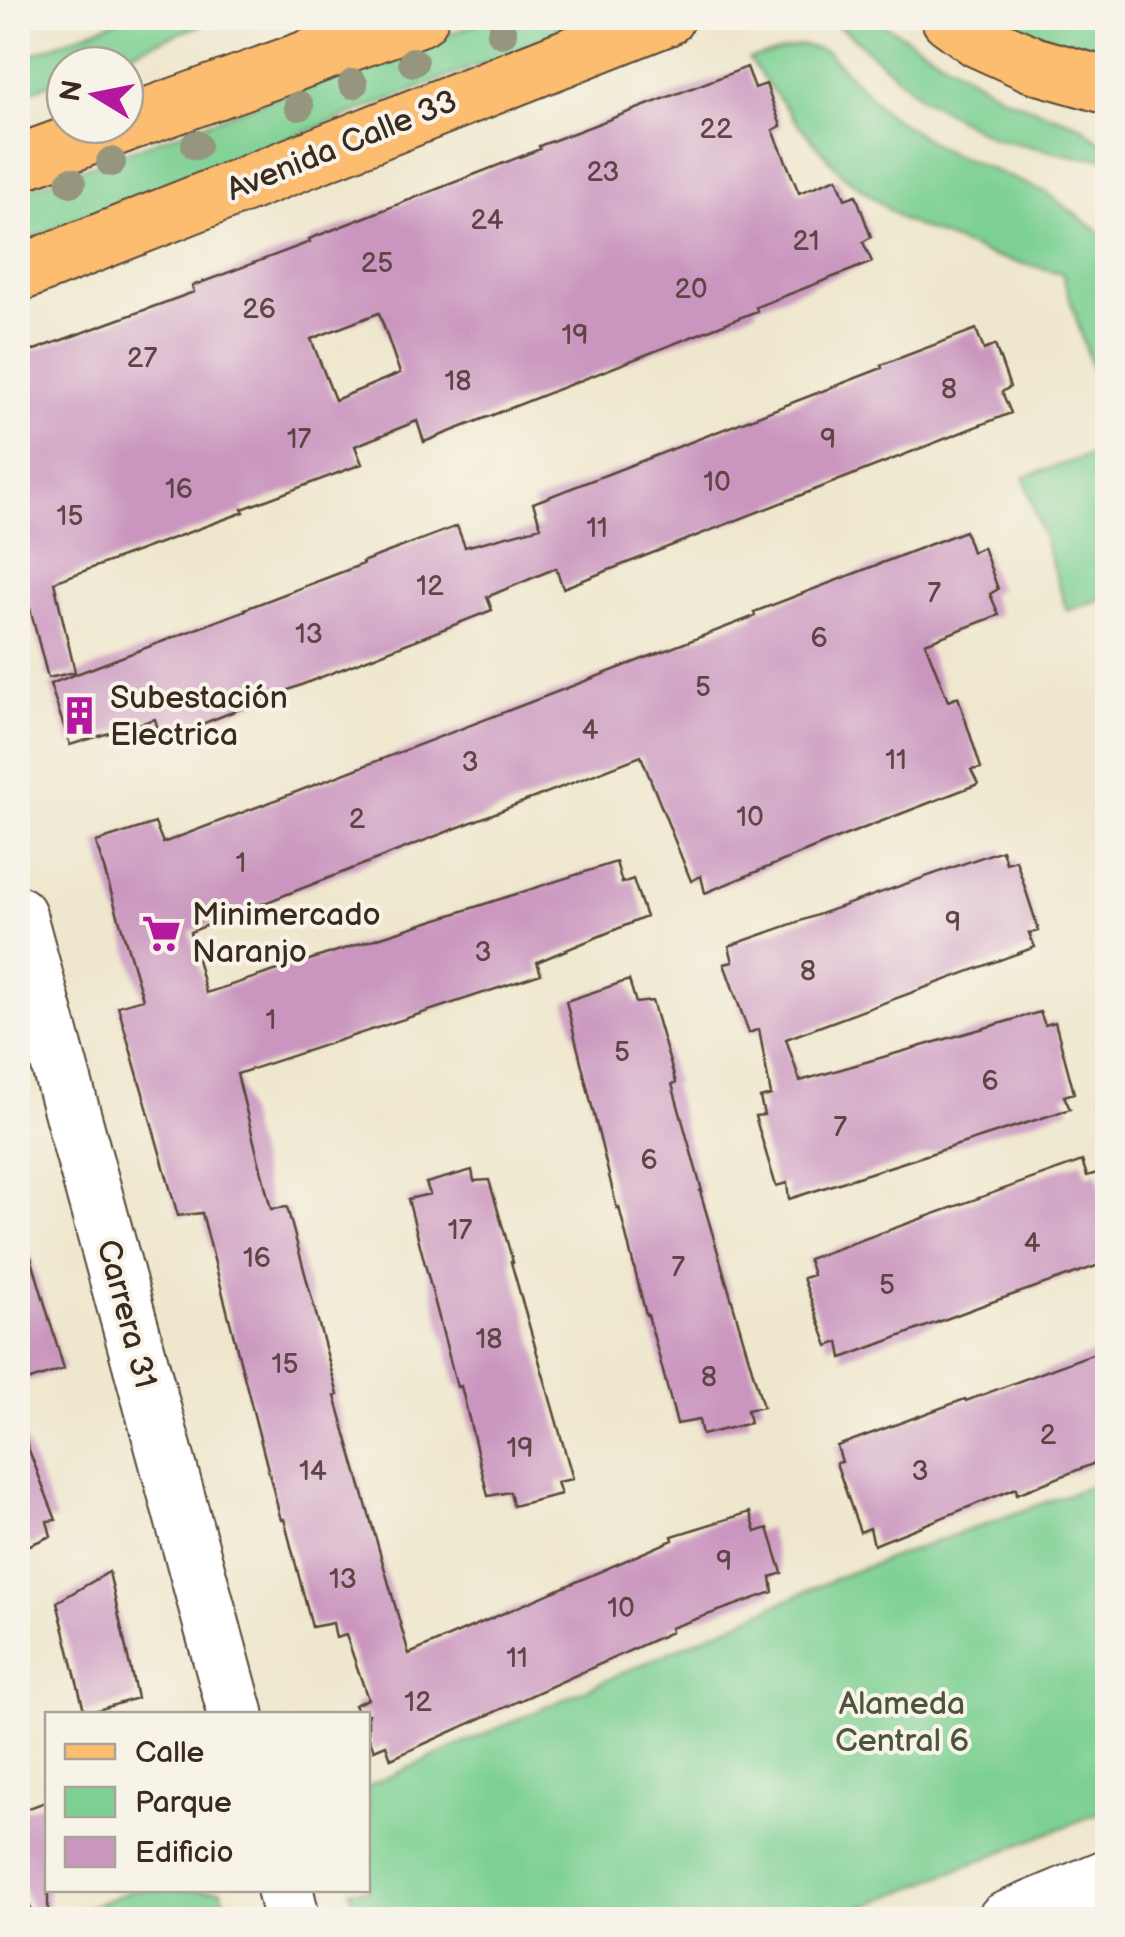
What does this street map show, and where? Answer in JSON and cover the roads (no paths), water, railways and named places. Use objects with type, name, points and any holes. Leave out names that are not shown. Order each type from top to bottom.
[{"type":"main road","points":[[145,117],[420,18]]},
{"type":"main road","name":"Avenida Calle 33","points":[[18,274],[666,18]]},
{"type":"main road","points":[[949,18],[979,40],[1020,59],[1106,88]]},
{"type":"main road","points":[[18,163],[68,145]]},
{"type":"street","name":"Carrera 31","points":[[18,914],[225,1711]]},
{"type":"street","points":[[1005,1920],[1108,1878]]},
{"type":"street","points":[[285,1892],[292,1920]]},
{"type":"place","name":"Subestación Electrica","points":[[80,716]]},
{"type":"place","name":"Minimercado Naranjo","points":[[162,933]]},
{"type":"park label","name":"Alameda Central 6","points":[[902,1722]]}]
